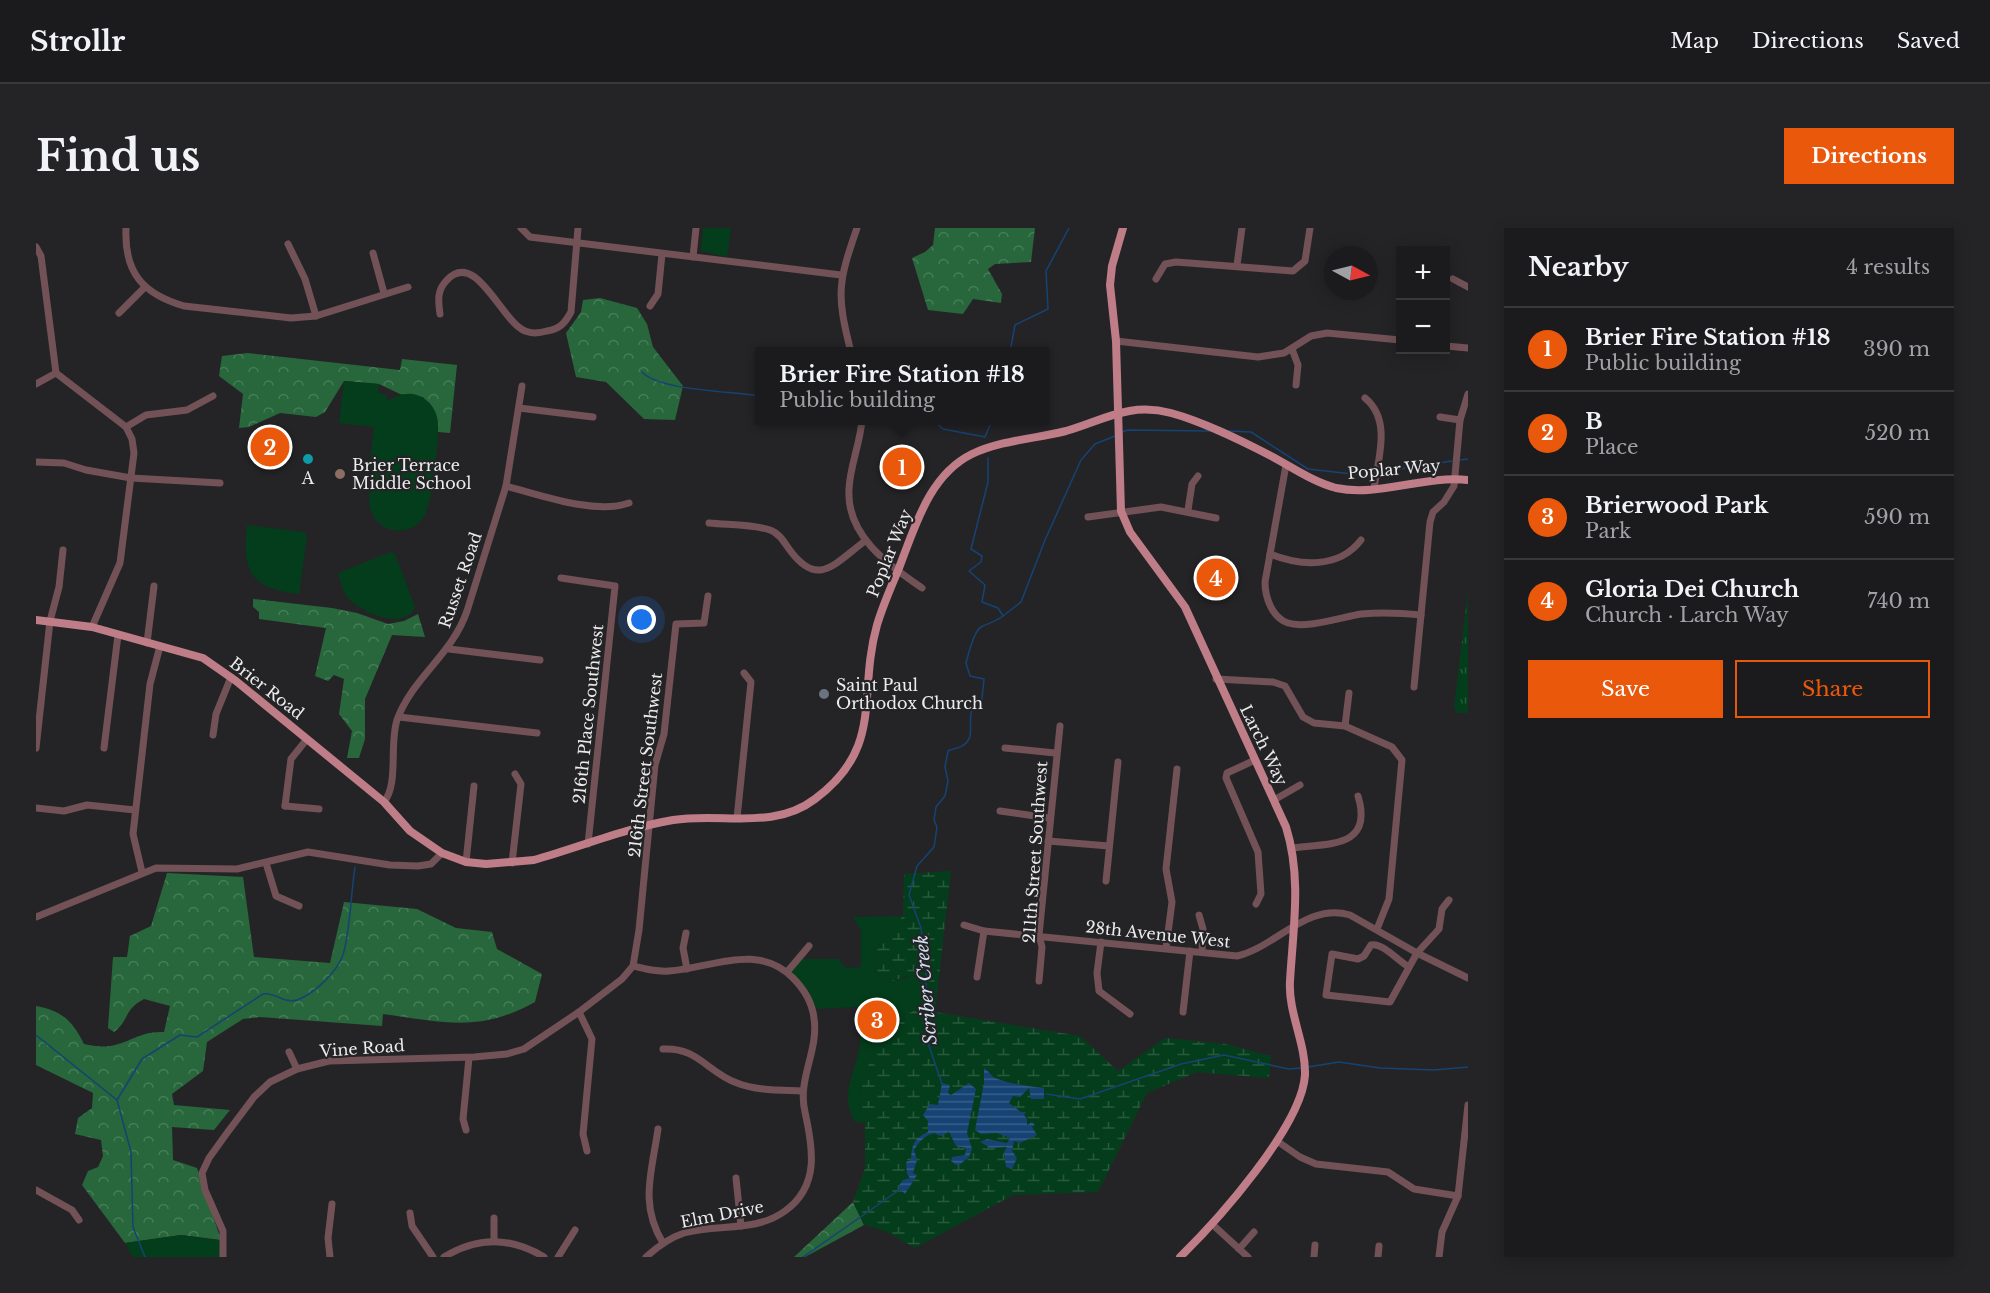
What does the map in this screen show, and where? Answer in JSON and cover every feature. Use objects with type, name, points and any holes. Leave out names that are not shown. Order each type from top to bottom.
[{"type":"main road","name":"Larch Way","points":[[1123,228],[1112,266],[1110,285],[1116,341],[1121,511],[1130,532],[1185,607],[1216,679],[1274,800],[1292,848],[1296,885],[1290,994],[1305,1073],[1299,1105],[1277,1141],[1212,1224],[1180,1257]]},
{"type":"main road","name":"Poplar Way","points":[[442,853],[466,862],[512,863],[534,860],[649,825],[691,818],[773,817],[799,809],[836,782],[854,758],[863,732],[875,633],[885,599],[928,498],[946,474],[963,459],[992,447],[1064,432],[1117,412],[1151,410],[1181,416],[1331,487],[1350,490],[1434,478],[1468,480]]},
{"type":"main road","name":"Brier Road","points":[[36,620],[92,627],[203,658],[231,677],[384,802],[410,831],[442,853]]},
{"type":"street","points":[[126,228],[129,260],[144,288],[167,301],[184,306],[291,318],[316,316],[384,292],[408,287]]},
{"type":"street","points":[[521,228],[530,237],[841,275]]},
{"type":"street","points":[[440,314],[438,301],[441,286],[452,274],[464,272],[479,280],[514,325],[525,331],[537,333],[556,330],[571,312],[578,228]]},
{"type":"street","points":[[693,257],[696,228]]},
{"type":"street","points":[[850,347],[840,300],[841,275],[857,228]]},
{"type":"street","points":[[1237,266],[1242,228]]},
{"type":"street","points":[[1156,279],[1161,268],[1170,262],[1286,272],[1299,268],[1308,253],[1311,228]]},
{"type":"street","points":[[288,244],[305,279],[316,316]]},
{"type":"street","points":[[36,247],[41,256],[40,290],[56,374],[126,427],[132,439],[131,478],[120,563],[92,627]]},
{"type":"street","points":[[373,253],[384,292]]},
{"type":"street","points":[[650,306],[658,294],[662,254]]},
{"type":"street","points":[[1453,279],[1468,287]]},
{"type":"street","points":[[119,313],[144,288]]},
{"type":"street","points":[[1116,341],[1257,357],[1272,356],[1292,349],[1311,336],[1327,333],[1396,340]]},
{"type":"street","points":[[1450,346],[1468,348]]},
{"type":"street","points":[[1292,349],[1298,366],[1296,385]]},
{"type":"street","points":[[36,384],[56,374]]},
{"type":"street","name":"Russet Road","points":[[384,802],[392,785],[393,745],[405,702],[449,648],[462,627],[506,486],[522,386]]},
{"type":"street","points":[[1414,687],[1431,515],[1449,494],[1455,478],[1460,420],[1468,394]]},
{"type":"street","points":[[126,427],[146,415],[188,410],[213,396]]},
{"type":"street","points":[[1365,398],[1379,413],[1382,424],[1374,488]]},
{"type":"street","points":[[519,408],[593,417]]},
{"type":"street","points":[[1440,417],[1460,420]]},
{"type":"street","points":[[861,425],[849,488],[850,507],[865,541],[893,565],[897,572],[922,588]]},
{"type":"street","points":[[36,462],[64,463],[86,470],[131,478],[186,483],[200,480],[220,483]]},
{"type":"street","points":[[1286,465],[1265,589],[1270,605],[1282,620],[1294,624],[1385,612],[1421,615]]},
{"type":"street","points":[[1188,510],[1192,484],[1198,476]]},
{"type":"street","points":[[506,486],[579,504],[616,507],[629,503]]},
{"type":"street","points":[[1088,517],[1161,507],[1188,510],[1197,515],[1216,518]]},
{"type":"street","points":[[709,523],[770,530],[781,538],[800,564],[817,571],[825,569],[865,541]]},
{"type":"street","points":[[1270,554],[1289,561],[1314,564],[1352,552],[1361,540]]},
{"type":"street","points":[[36,748],[40,676],[59,587],[63,550]]},
{"type":"street","name":"216th Place Southwest","points":[[561,578],[615,586],[588,844]]},
{"type":"street","points":[[147,643],[154,586]]},
{"type":"street","name":"216th Street Southwest","points":[[633,966],[655,765],[664,734],[676,624],[704,623],[708,596]]},
{"type":"street","points":[[104,748],[118,635]]},
{"type":"street","points":[[142,872],[134,845],[135,810],[150,684],[160,646]]},
{"type":"street","points":[[449,648],[540,660]]},
{"type":"street","points":[[737,818],[751,682],[744,673]]},
{"type":"street","points":[[213,735],[216,714],[231,677]]},
{"type":"street","points":[[1216,679],[1272,682],[1285,686],[1303,717],[1314,723],[1345,726],[1392,747],[1402,760],[1389,899],[1377,929]]},
{"type":"street","points":[[1345,726],[1349,693]]},
{"type":"street","points":[[399,717],[537,733]]},
{"type":"street","name":"211th Street Southwest","points":[[1039,981],[1042,947],[1039,935],[1055,753],[1060,726]]},
{"type":"street","points":[[307,739],[291,759],[281,808],[319,809]]},
{"type":"street","points":[[1005,748],[1055,753]]},
{"type":"street","points":[[1255,760],[1227,773],[1226,778],[1258,852],[1262,878],[1261,894],[1256,904]]},
{"type":"street","points":[[1107,881],[1118,762]]},
{"type":"street","points":[[1166,948],[1172,902],[1166,869],[1177,769]]},
{"type":"street","points":[[512,863],[521,784],[515,774]]},
{"type":"street","points":[[1274,800],[1300,785]]},
{"type":"street","points":[[466,862],[474,786]]},
{"type":"street","points":[[1292,848],[1334,845],[1348,841],[1359,828],[1361,807],[1358,796]]},
{"type":"street","points":[[36,808],[64,811],[87,805],[135,810]]},
{"type":"street","points":[[1000,811],[1049,818]]},
{"type":"street","points":[[1048,841],[1109,846]]},
{"type":"street","points":[[36,917],[142,872],[167,867],[237,869],[308,852],[390,865],[418,866],[431,864],[442,853]]},
{"type":"street","points":[[266,863],[276,896],[299,906]]},
{"type":"street","points":[[1409,967],[1394,959],[1383,946],[1377,943],[1371,945],[1358,959],[1332,954],[1326,995],[1390,1002],[1417,953],[1439,929],[1442,909],[1449,900]]},
{"type":"street","name":"28th Avenue West","points":[[963,925],[984,931],[1237,956],[1251,952],[1314,916],[1339,912],[1377,929],[1417,953],[1468,978]]},
{"type":"street","points":[[1199,915],[1203,929],[1202,952]]},
{"type":"street","points":[[977,977],[984,931]]},
{"type":"street","points":[[686,933],[683,948],[687,969]]},
{"type":"street","points":[[1101,942],[1096,973],[1099,991],[1130,1014]]},
{"type":"street","points":[[787,972],[809,946]]},
{"type":"street","points":[[1183,1012],[1190,951]]},
{"type":"street","name":"Elm Drive","points":[[633,966],[660,971],[687,969],[730,959],[752,958],[770,963],[787,972],[807,995],[814,1019],[813,1046],[802,1092],[812,1146],[812,1166],[806,1186],[795,1202],[767,1221],[685,1233],[663,1243],[646,1257]]},
{"type":"street","name":"Vine Road","points":[[223,1257],[223,1232],[203,1182],[205,1166],[261,1090],[297,1069],[352,1059],[469,1058],[507,1054],[524,1048],[579,1012],[621,979],[633,966]]},
{"type":"street","points":[[579,1012],[592,1040],[583,1134],[587,1150]]},
{"type":"street","points":[[663,1049],[685,1050],[735,1083],[802,1092]]},
{"type":"street","points":[[289,1052],[297,1069]]},
{"type":"street","points":[[466,1130],[463,1119],[469,1058]]},
{"type":"street","points":[[1438,1257],[1442,1232],[1458,1196],[1468,1105]]},
{"type":"street","points":[[658,1129],[648,1202],[653,1226],[663,1243]]},
{"type":"street","points":[[1277,1141],[1300,1157],[1316,1164],[1388,1172],[1413,1189],[1458,1196]]},
{"type":"street","points":[[736,1178],[741,1226]]},
{"type":"street","points":[[36,1190],[62,1203],[72,1210],[79,1220]]},
{"type":"street","points":[[330,1257],[328,1238],[332,1204]]},
{"type":"street","points":[[410,1213],[412,1226],[433,1257]]},
{"type":"street","points":[[494,1218],[494,1240]]},
{"type":"street","points":[[1212,1224],[1248,1257]]},
{"type":"street","points":[[558,1257],[575,1230]]},
{"type":"street","points":[[1239,1249],[1254,1232]]},
{"type":"street","points":[[444,1257],[470,1245],[494,1240],[524,1246],[544,1257]]},
{"type":"street","points":[[1314,1257],[1316,1245]]},
{"type":"street","points":[[1378,1257],[1379,1246]]},
{"type":"green space","points":[[703,228],[731,228],[727,257],[701,251]]},
{"type":"green space","points":[[935,228],[1035,228],[1031,262],[995,264],[988,269],[1002,294],[1001,303],[973,299],[963,314],[928,310],[912,258],[933,245]]},
{"type":"green space","points":[[600,298],[637,308],[647,324],[653,347],[683,386],[675,420],[644,419],[606,382],[576,377],[566,333],[581,312],[583,300]]},
{"type":"green space","points":[[248,353],[400,370],[402,359],[457,365],[450,433],[438,432],[435,413],[423,397],[400,394],[379,384],[344,381],[325,412],[316,417],[280,413],[249,427],[239,428],[243,394],[219,376],[222,356]]},
{"type":"green space","points":[[344,381],[379,384],[378,393],[385,394],[388,401],[397,396],[417,395],[429,402],[435,410],[438,432],[429,501],[423,518],[411,528],[395,530],[388,528],[375,519],[371,511],[369,498],[372,475],[369,474],[374,427],[339,423]]},
{"type":"green space","points":[[247,525],[304,532],[307,536],[299,594],[270,587],[253,575],[246,555]]},
{"type":"green space","points":[[391,552],[395,554],[415,607],[410,614],[393,619],[373,614],[349,599],[338,573]]},
{"type":"green space","points":[[1468,591],[1468,713],[1457,713],[1454,707]]},
{"type":"green space","points":[[253,599],[332,608],[357,613],[388,624],[404,621],[418,614],[425,637],[392,635],[365,699],[365,739],[359,758],[347,758],[352,731],[339,714],[344,679],[334,675],[328,681],[315,676],[326,628],[259,619],[259,612],[253,607]]},
{"type":"green space","points":[[951,871],[935,1012],[1080,1036],[1118,1071],[1165,1038],[1225,1044],[1271,1056],[1269,1078],[1197,1072],[1147,1093],[1098,1192],[1013,1195],[915,1248],[885,1231],[864,1225],[853,1202],[865,1168],[865,1123],[860,1102],[861,1084],[882,1030],[891,1021],[920,1008],[922,985],[908,975],[891,982],[880,976],[875,968],[874,959],[882,940],[903,916],[904,874]]},
{"type":"green space","points":[[167,873],[243,877],[254,957],[330,963],[344,902],[417,909],[456,928],[492,932],[497,949],[542,974],[535,1002],[515,1012],[478,1022],[443,1022],[383,1014],[382,1026],[260,1017],[243,1019],[207,1042],[203,1071],[172,1094],[174,1105],[230,1110],[214,1130],[172,1127],[173,1160],[197,1168],[221,1240],[181,1235],[125,1243],[82,1185],[88,1171],[98,1167],[103,1156],[101,1140],[75,1134],[78,1118],[92,1108],[93,1093],[36,1065],[36,1006],[53,1011],[65,1018],[84,1044],[108,1046],[143,1034],[164,1032],[170,1006],[144,999],[129,1011],[119,1028],[114,1032],[108,1028],[113,957],[127,957],[130,936],[151,926]]},
{"type":"green space","points":[[903,916],[877,949],[874,959],[875,968],[880,976],[891,982],[913,975],[922,985],[920,1008],[891,1021],[882,1030],[861,1084],[860,1102],[865,1123],[855,1122],[848,1104],[848,1095],[860,1045],[859,1007],[812,1009],[810,1001],[787,972],[799,959],[838,959],[846,968],[861,967],[861,930],[853,917]]},
{"type":"green space","points":[[853,1202],[864,1225],[805,1257],[794,1257]]},
{"type":"green space","points":[[181,1235],[224,1241],[223,1257],[133,1257],[125,1243]]},
{"type":"water","points":[[984,1068],[993,1077],[1001,1080],[1044,1088],[1044,1099],[1031,1099],[1029,1088],[1020,1097],[1013,1096],[1009,1103],[1021,1112],[1026,1112],[1024,1115],[1027,1125],[1032,1122],[1035,1125],[1032,1127],[1037,1135],[1020,1143],[1014,1141],[1012,1151],[1017,1158],[1012,1169],[1006,1167],[1004,1152],[1007,1147],[991,1148],[980,1142],[987,1139],[1007,1143],[1010,1138],[997,1133],[981,1134],[975,1130],[984,1083]]},
{"type":"water","points":[[942,1083],[950,1085],[948,1093],[951,1095],[969,1083],[976,1089],[967,1133],[972,1149],[969,1157],[958,1166],[951,1161],[952,1157],[965,1155],[966,1148],[956,1146],[949,1132],[941,1136],[934,1133],[925,1137],[914,1150],[917,1160],[913,1173],[917,1175],[905,1194],[898,1187],[903,1180],[910,1178],[907,1174],[906,1162],[911,1160],[916,1140],[928,1132],[928,1121],[923,1115],[930,1104],[938,1105]]},
{"type":"waterway","name":"Scriber Creek","points":[[1011,347],[1015,325],[1048,309],[1046,271],[1069,228]]},
{"type":"waterway","points":[[642,372],[651,378],[680,387],[755,395]]},
{"type":"waterway","points":[[939,425],[943,429],[985,437],[990,425]]},
{"type":"waterway","points":[[1122,432],[1128,430],[1210,431]]},
{"type":"waterway","points":[[1229,431],[1251,432],[1308,469],[1361,475],[1375,473]]},
{"type":"waterway","points":[[1003,616],[1021,602],[1045,540],[1081,460],[1095,444],[1115,436]]},
{"type":"waterway","name":"Scriber Creek","points":[[942,1084],[927,1040],[926,969],[921,928],[909,895],[917,866],[934,847],[937,827],[934,820],[936,807],[945,796],[948,781],[945,767],[948,751],[967,742],[971,730],[972,710],[975,704],[982,699],[984,679],[970,676],[966,663],[972,644],[978,629],[1003,616],[998,608],[982,602],[985,585],[969,571],[981,562],[982,556],[971,549],[988,482],[988,458]]},
{"type":"waterway","points":[[1460,460],[1468,459]]},
{"type":"waterway","points":[[1380,472],[1452,461]]},
{"type":"waterway","points":[[117,1100],[142,1059],[180,1035],[197,1037],[263,994],[292,1001],[311,993],[324,982],[343,955],[355,867]]},
{"type":"waterway","points":[[36,1035],[117,1100],[131,1152],[133,1227],[145,1257]]},
{"type":"waterway","points":[[1046,1094],[1080,1099],[1181,1064],[1224,1055],[1289,1069],[1300,1068]]},
{"type":"waterway","points":[[1308,1067],[1339,1062],[1380,1068],[1434,1070],[1468,1067]]},
{"type":"waterway","name":"Scriber Creek","points":[[803,1257],[902,1188]]},
{"type":"place","name":"B","points":[[270,447]]},
{"type":"place","name":"A","points":[[308,459]]},
{"type":"place","name":"Brier Fire Station #18","points":[[902,467]]},
{"type":"place","name":"Brier Terrace Middle School","points":[[340,474]]},
{"type":"place","name":"Gloria Dei Church","points":[[1216,578]]},
{"type":"place","name":"Saint Paul Orthodox Church","points":[[824,694]]},
{"type":"place","name":"Brierwood Park","points":[[877,1020]]}]
